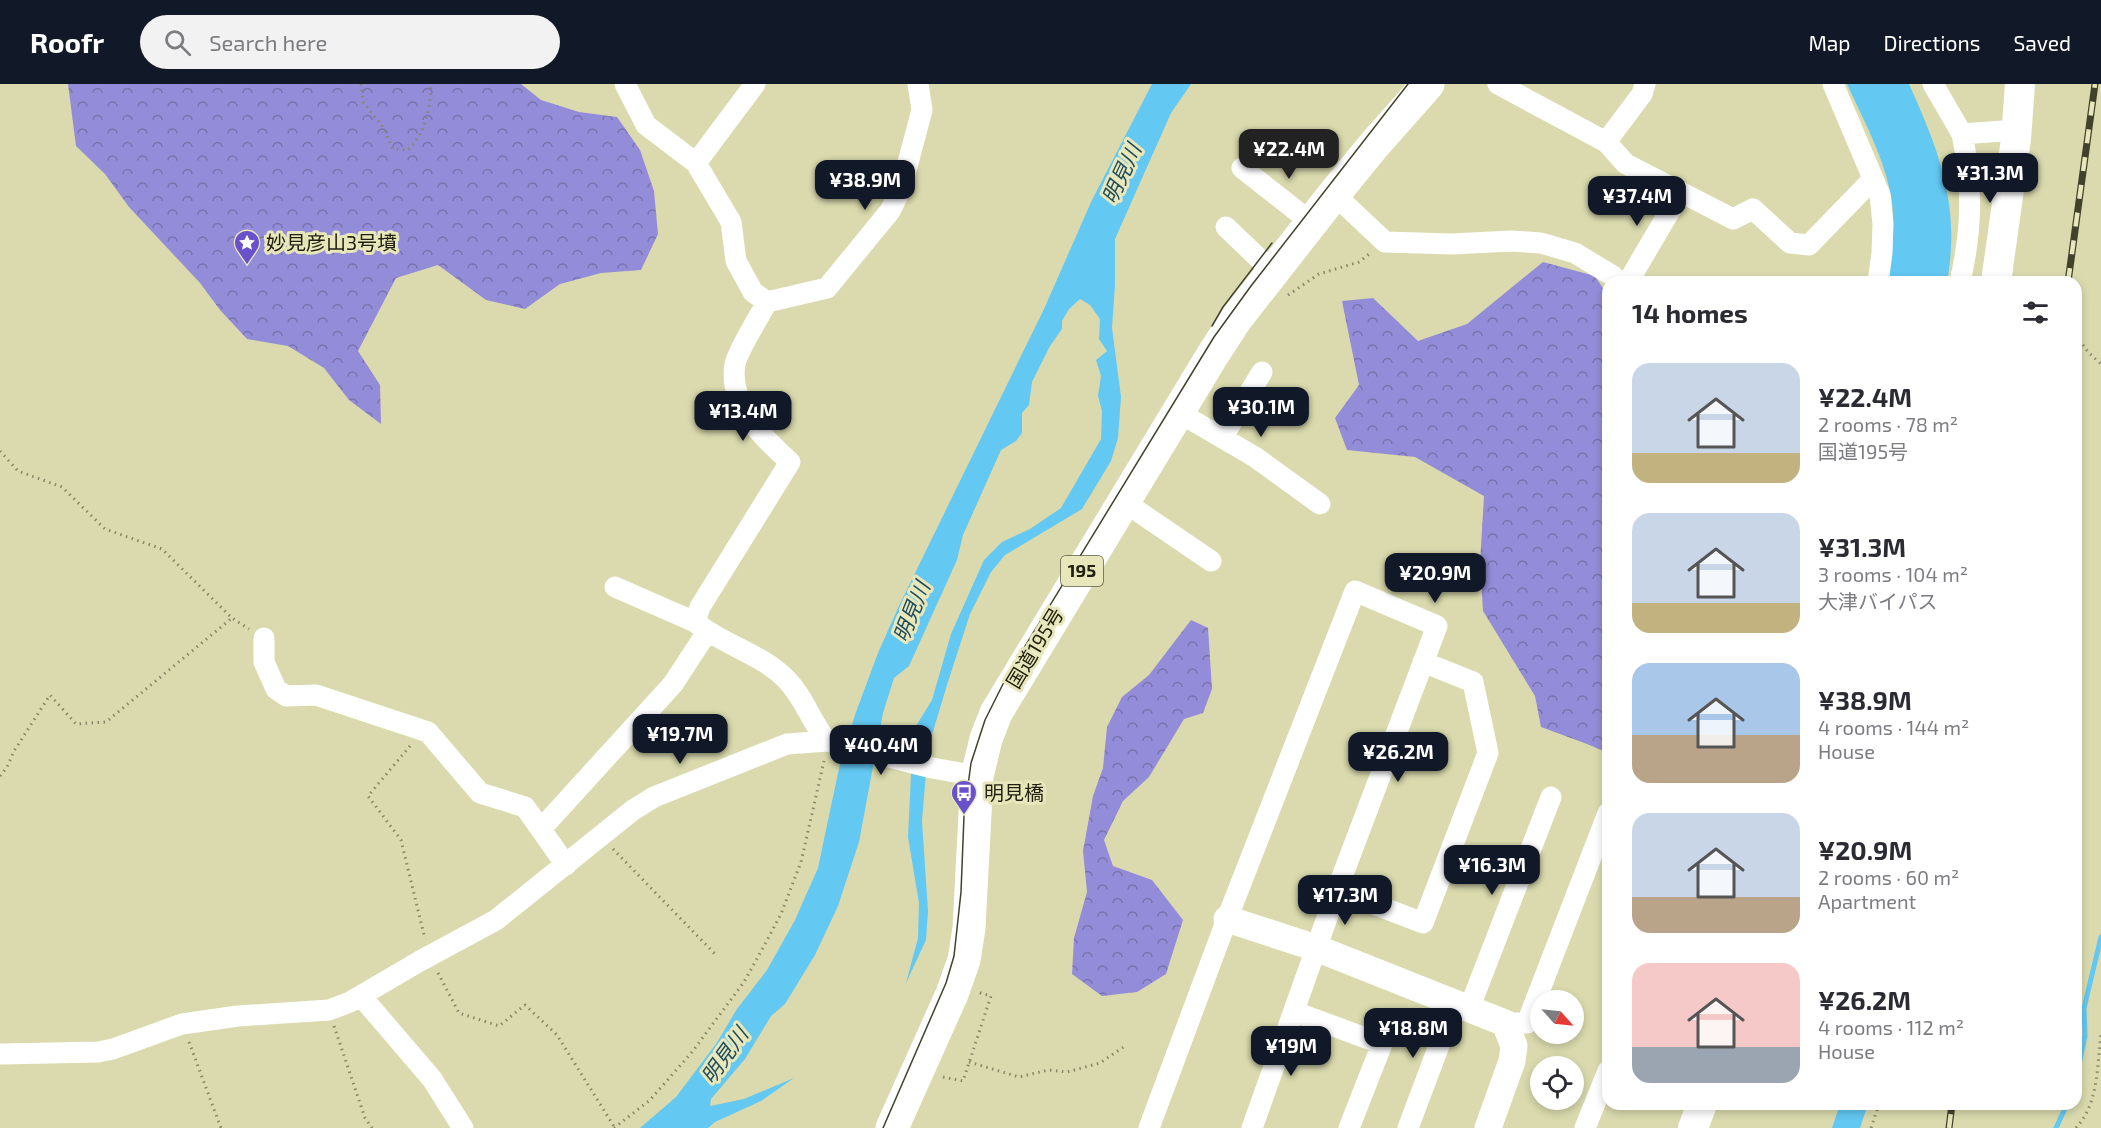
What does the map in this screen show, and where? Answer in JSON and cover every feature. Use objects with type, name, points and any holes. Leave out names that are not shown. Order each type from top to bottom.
[{"type":"highway","name":"国道195号","points":[[892,1128],[955,986],[964,960],[969,928],[977,776],[986,739],[996,713],[1236,319],[1277,286],[1312,223],[1374,145],[1428,84]]},
{"type":"main road","points":[[1997,276],[2020,84]]},
{"type":"main road","points":[[1693,1128],[1700,1110]]},
{"type":"street","points":[[625,84],[646,125],[696,163],[731,222],[736,261],[753,292],[767,302],[827,288],[890,211],[901,189],[922,110],[918,84]]},
{"type":"street","points":[[696,163],[755,84]]},
{"type":"street","points":[[1498,84],[1606,142],[1626,164],[1733,219],[1753,209],[1790,243],[1809,245],[1873,179]]},
{"type":"street","points":[[1606,142],[1642,94],[1645,84]]},
{"type":"street","points":[[1833,84],[1880,195],[1883,224],[1879,276]]},
{"type":"street","points":[[1933,84],[1962,134],[1967,158],[1971,214],[1961,276]]},
{"type":"street","points":[[1962,134],[2016,130]]},
{"type":"street","points":[[1242,168],[1312,223]]},
{"type":"street","points":[[1632,276],[1681,192]]},
{"type":"street","points":[[1334,194],[1385,242],[1452,244],[1511,241],[1541,243],[1575,253],[1613,276]]},
{"type":"street","points":[[1226,227],[1277,286]]},
{"type":"street","points":[[541,830],[673,684],[701,627],[700,607],[790,462],[767,442],[745,412],[735,385],[735,363],[767,302]]},
{"type":"street","points":[[1222,438],[1262,372]]},
{"type":"street","points":[[1178,412],[1255,457],[1320,504]]},
{"type":"street","points":[[1124,501],[1211,561]]},
{"type":"street","points":[[615,586],[701,627],[767,664],[786,679],[797,693],[817,729],[833,743]]},
{"type":"street","points":[[1149,1128],[1227,919],[1355,591],[1437,626],[1337,890],[1252,1128]]},
{"type":"street","points":[[264,638],[264,662],[276,689],[286,696],[316,695],[428,732],[480,793],[525,807],[566,865]]},
{"type":"street","points":[[1337,890],[1423,922],[1488,753],[1473,682],[1424,662]]},
{"type":"street","points":[[0,1054],[98,1052],[113,1049],[182,1024],[238,1016],[329,1010],[361,996],[496,920],[633,810],[654,797],[787,744],[833,743],[932,768],[977,776]]},
{"type":"street","points":[[1408,1128],[1551,797]]},
{"type":"street","points":[[1227,919],[1316,948],[1505,1023],[1527,1023],[1602,829]]},
{"type":"street","points":[[361,996],[432,1079],[463,1128]]},
{"type":"street","points":[[1295,1012],[1382,1044],[1349,1128]]},
{"type":"street","points":[[1488,1128],[1513,1053],[1514,1046],[1505,1023]]},
{"type":"street","points":[[1585,1128],[1602,1086]]},
{"type":"path","points":[[361,84],[363,102],[382,126],[393,149],[408,150],[418,141],[424,127],[430,106],[431,84]]},
{"type":"path","points":[[1277,286],[1359,262],[1385,242]]},
{"type":"path","points":[[2082,344],[2101,364]]},
{"type":"path","points":[[0,451],[18,471],[62,487],[105,529],[162,549],[232,618],[264,638]]},
{"type":"path","points":[[0,776],[50,695],[76,724],[106,722],[232,618]]},
{"type":"path","points":[[614,1128],[650,1100],[692,1052],[744,982],[781,914],[801,862],[820,782],[833,743]]},
{"type":"path","points":[[597,840],[612,848],[717,955]]},
{"type":"path","points":[[918,1070],[963,1081],[991,996],[955,986]]},
{"type":"path","points":[[329,1010],[365,1118],[372,1128]]},
{"type":"path","points":[[182,1024],[220,1128]]},
{"type":"path","points":[[2076,1128],[2084,1120],[2094,1094],[2101,1033]]},
{"type":"path","points":[[969,1062],[1019,1077],[1048,1070],[1067,1072],[1100,1063],[1125,1046]]},
{"type":"path","points":[[1871,1128],[1877,1110]]},
{"type":"green space","points":[[68,84],[521,84],[541,100],[579,112],[617,117],[640,150],[654,191],[658,234],[641,270],[601,273],[560,284],[525,309],[486,300],[438,265],[396,278],[358,351],[380,385],[381,424],[349,400],[324,368],[288,346],[247,339],[220,310],[200,283],[129,207],[105,174],[76,146]]},
{"type":"green space","points":[[1543,262],[1595,276],[1602,287],[1602,750],[1541,727],[1535,696],[1483,611],[1480,563],[1484,496],[1415,457],[1347,450],[1335,418],[1359,385],[1342,301],[1373,298],[1418,341],[1467,324]]},
{"type":"green space","points":[[1191,620],[1208,628],[1212,689],[1203,713],[1184,719],[1149,777],[1123,801],[1104,840],[1113,866],[1152,880],[1183,920],[1166,974],[1137,992],[1102,996],[1072,974],[1074,938],[1087,892],[1083,851],[1093,796],[1103,768],[1107,727],[1122,697],[1149,675]]},
{"type":"water","name":"明見川","points":[[1152,84],[1191,84],[1171,113],[1115,239],[1112,328],[1121,397],[1118,438],[1111,461],[1082,509],[1005,555],[991,572],[970,614],[928,748],[922,821],[928,911],[926,940],[906,983],[918,938],[919,903],[908,837],[912,755],[916,726],[932,700],[951,634],[984,560],[1002,542],[1030,529],[1061,508],[1101,439],[1102,411],[1098,396],[1101,376],[1096,360],[1107,351],[1099,339],[1100,319],[1090,305],[1080,299],[1069,309],[1062,321],[1062,329],[1050,346],[1032,382],[1029,405],[1022,413],[1022,433],[1016,441],[1001,450],[963,535],[957,560],[909,666],[894,678],[883,713],[859,842],[838,906],[815,955],[785,1004],[771,1016],[745,1059],[711,1099],[710,1106],[744,1099],[794,1078],[761,1101],[715,1122],[708,1128],[640,1128],[676,1097],[716,1044],[737,1009],[767,970],[795,920],[818,868],[841,759],[878,653],[1044,309],[1092,200]]},
{"type":"water","points":[[1847,84],[1909,84],[1930,133],[1945,180],[1951,228],[1948,276],[1887,276],[1893,225],[1892,202],[1887,177],[1866,123]]},
{"type":"water","points":[[1838,1110],[1866,1110],[1860,1128],[1832,1128]]},
{"type":"waterway","points":[[2082,1050],[2085,1036],[2084,1008],[2101,937]]},
{"type":"waterway","points":[[2056,1128],[2064,1110]]},
{"type":"tram line","points":[[883,1128],[946,983],[954,956],[961,892],[964,816],[971,763],[985,720],[1008,674],[1214,337],[1408,84]]},
{"type":"tram line","points":[[1212,326],[1223,307],[1272,243]]},
{"type":"railway","points":[[2069,276],[2095,84]]},
{"type":"railway","points":[[1949,1128],[1951,1110]]},
{"type":"place","name":"妙見彦山3号墳","points":[[247,266]]},
{"type":"place","name":"明見橋","points":[[964,816]]}]
